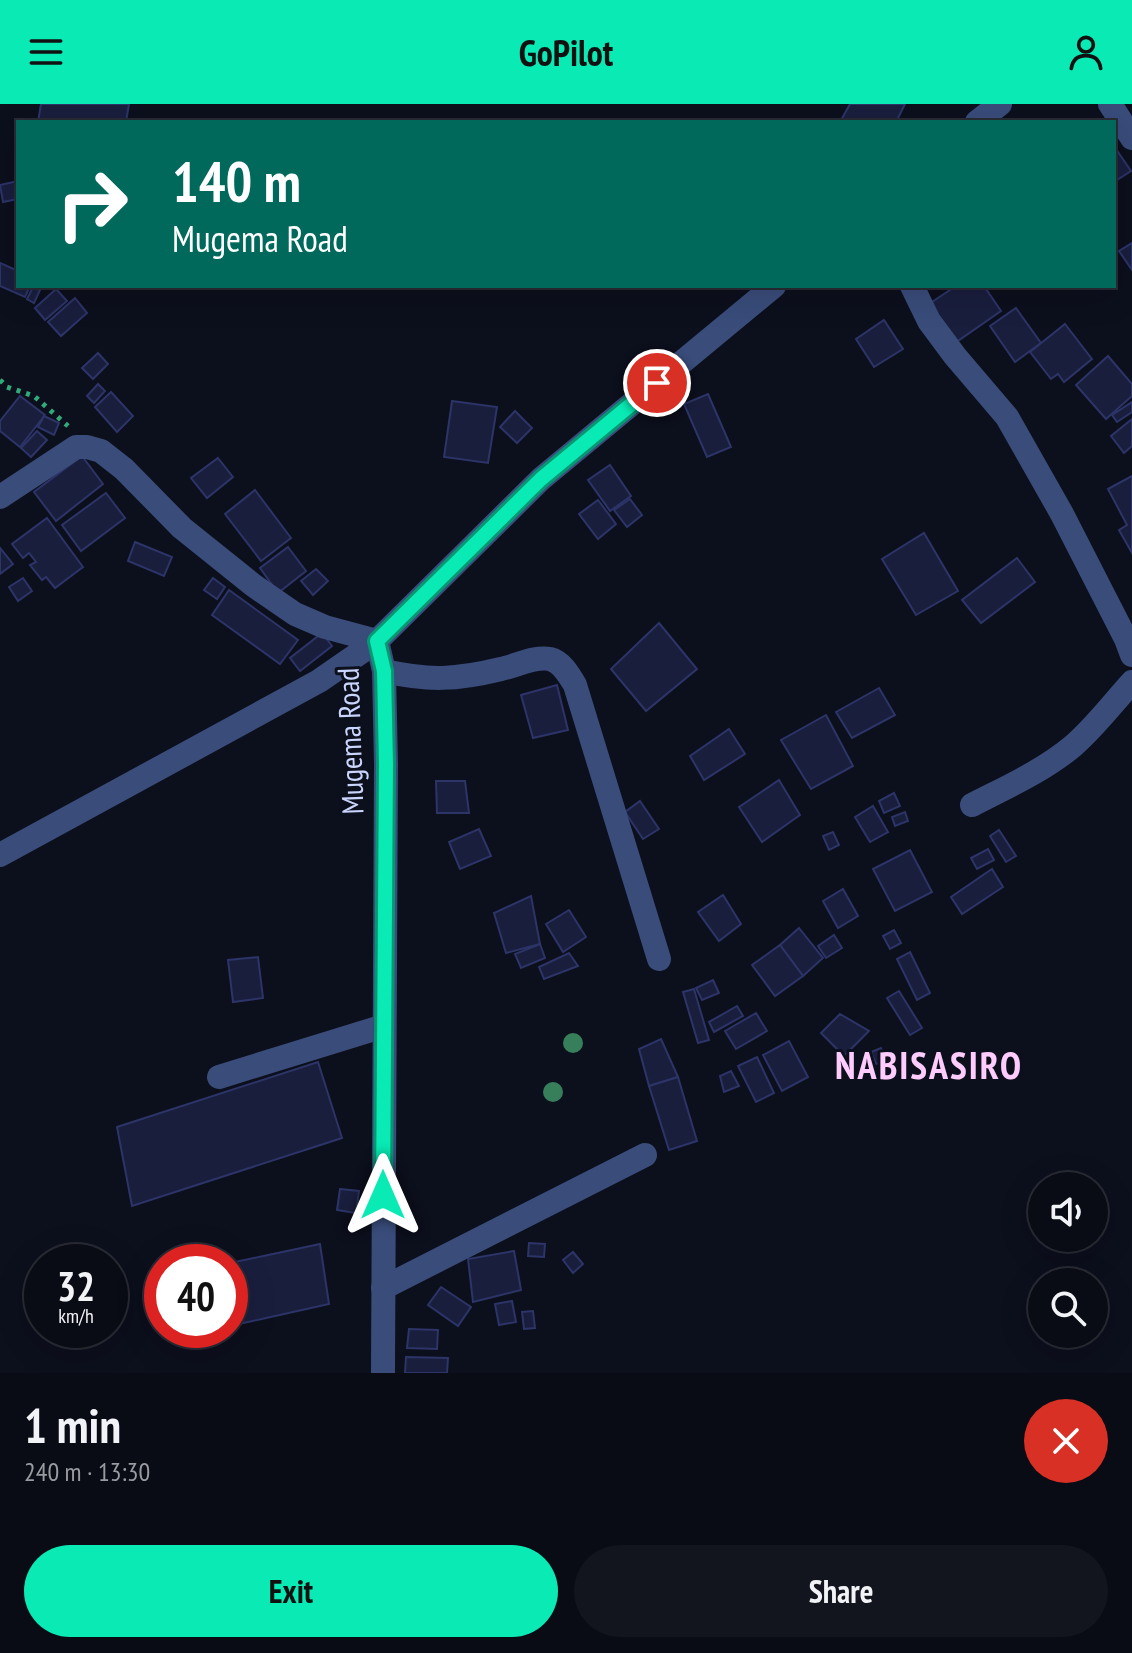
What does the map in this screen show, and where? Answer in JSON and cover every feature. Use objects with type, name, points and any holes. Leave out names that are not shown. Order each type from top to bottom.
[{"type":"street","points":[[980,120],[1000,104]]},
{"type":"street","points":[[1110,104],[1132,138]]},
{"type":"street","name":"Mugema Road","points":[[383,1373],[386,764],[384,671],[377,641],[541,479],[772,288]]},
{"type":"street","points":[[913,288],[929,321],[1007,417],[1130,643]]},
{"type":"street","points":[[0,497],[76,447],[101,451],[124,469],[182,528],[295,614],[325,627],[377,641]]},
{"type":"street","points":[[0,855],[319,681],[377,641]]},
{"type":"street","points":[[384,671],[418,679],[446,679],[551,659],[568,672],[575,685],[659,959]]},
{"type":"street","points":[[972,805],[1033,774],[1073,746],[1132,682]]},
{"type":"street","points":[[219,1077],[384,1026]]},
{"type":"street","points":[[383,1288],[645,1155]]},
{"type":"path","points":[[0,380],[7,387],[34,396],[87,447]]},
{"type":"building","points":[[41,104],[129,104],[126,120],[38,120]]},
{"type":"building","points":[[850,104],[905,104],[897,120],[841,120]]},
{"type":"building","points":[[1116,149],[1131,171],[1116,181]]},
{"type":"building","points":[[16,181],[16,199],[3,202],[0,185]]},
{"type":"building","points":[[1132,243],[1132,270],[1119,251]]},
{"type":"building","points":[[0,263],[16,270],[16,288],[29,288],[25,297],[0,286]]},
{"type":"building","points":[[32,288],[40,290],[34,303],[27,299]]},
{"type":"building","points":[[953,288],[985,288],[1001,311],[952,345],[926,306]]},
{"type":"building","points":[[56,289],[67,301],[45,320],[35,308]]},
{"type":"building","points":[[75,298],[87,313],[61,336],[48,322]]},
{"type":"building","points":[[1016,308],[1041,343],[1015,362],[990,326]]},
{"type":"building","points":[[884,320],[903,349],[874,367],[856,339]]},
{"type":"building","points":[[1065,324],[1092,359],[1064,382],[1058,374],[1051,379],[1030,352]]},
{"type":"building","points":[[98,353],[108,364],[93,379],[82,368]]},
{"type":"building","points":[[1108,356],[1132,384],[1132,396],[1106,419],[1076,385]]},
{"type":"building","points":[[98,384],[105,391],[94,403],[87,396]]},
{"type":"building","points":[[111,392],[133,416],[117,432],[95,407]]},
{"type":"building","points":[[708,394],[731,447],[707,457],[684,404]]},
{"type":"building","points":[[20,396],[45,415],[20,447],[0,431],[0,421]]},
{"type":"building","points":[[452,401],[497,407],[488,463],[444,457]]},
{"type":"building","points":[[1132,402],[1132,412],[1117,422],[1112,415]]},
{"type":"building","points":[[515,411],[532,428],[517,443],[500,427]]},
{"type":"building","points":[[44,416],[59,423],[54,435],[38,427]]},
{"type":"building","points":[[1132,419],[1132,446],[1124,453],[1111,436]]},
{"type":"building","points":[[37,431],[47,440],[31,457],[21,448]]},
{"type":"building","points":[[82,456],[103,484],[56,521],[34,492]]},
{"type":"building","points":[[218,458],[233,477],[207,498],[191,478]]},
{"type":"building","points":[[610,465],[631,496],[610,511],[588,480]]},
{"type":"building","points":[[1132,476],[1132,553],[1119,530],[1127,525],[1108,489]]},
{"type":"building","points":[[255,490],[291,538],[261,561],[225,514]]},
{"type":"building","points":[[106,493],[125,518],[81,551],[62,525]]},
{"type":"building","points":[[630,499],[642,515],[627,527],[614,510]]},
{"type":"building","points":[[598,500],[616,524],[598,539],[579,514]]},
{"type":"building","points":[[47,518],[83,567],[55,588],[46,577],[42,580],[30,565],[36,562],[29,553],[23,558],[12,544]]},
{"type":"building","points":[[924,533],[958,591],[916,615],[882,559]]},
{"type":"building","points":[[135,542],[172,557],[164,576],[128,561]]},
{"type":"building","points":[[288,547],[306,571],[278,593],[260,568]]},
{"type":"building","points":[[0,548],[13,564],[0,574]]},
{"type":"building","points":[[1017,558],[1035,582],[981,623],[962,600]]},
{"type":"building","points":[[316,569],[328,581],[313,595],[301,581]]},
{"type":"building","points":[[23,578],[32,591],[18,601],[9,587]]},
{"type":"building","points":[[213,578],[225,587],[217,599],[204,590]]},
{"type":"building","points":[[229,590],[298,640],[280,664],[212,615]]},
{"type":"building","points":[[659,623],[697,669],[646,711],[611,669]]},
{"type":"building","points":[[322,633],[332,646],[300,671],[290,658]]},
{"type":"building","points":[[557,685],[568,730],[533,738],[521,695]]},
{"type":"building","points":[[879,688],[895,715],[852,738],[836,712]]},
{"type":"building","points":[[826,715],[853,766],[811,789],[781,740]]},
{"type":"building","points":[[729,729],[745,754],[704,780],[690,756]]},
{"type":"building","points":[[779,780],[800,815],[762,842],[739,807]]},
{"type":"building","points":[[436,781],[465,781],[469,813],[437,813]]},
{"type":"building","points":[[894,793],[900,806],[884,813],[879,801]]},
{"type":"building","points":[[640,801],[659,829],[643,839],[625,812]]},
{"type":"building","points":[[873,806],[888,832],[870,842],[855,817]]},
{"type":"building","points":[[905,812],[908,821],[895,826],[892,817]]},
{"type":"building","points":[[479,829],[491,856],[460,869],[449,842]]},
{"type":"building","points":[[999,830],[1016,856],[1006,862],[990,836]]},
{"type":"building","points":[[833,832],[839,845],[829,850],[823,836]]},
{"type":"building","points":[[988,849],[994,860],[977,869],[971,858]]},
{"type":"building","points":[[910,850],[932,892],[895,911],[873,869]]},
{"type":"building","points":[[992,869],[1003,887],[962,914],[951,897]]},
{"type":"building","points":[[843,889],[858,916],[838,928],[823,901]]},
{"type":"building","points":[[723,895],[741,924],[719,941],[698,912]]},
{"type":"building","points":[[531,896],[540,944],[506,953],[494,913]]},
{"type":"building","points":[[569,910],[586,937],[563,952],[546,924]]},
{"type":"building","points":[[799,928],[823,958],[803,976],[780,945]]},
{"type":"building","points":[[894,930],[901,943],[890,949],[883,936]]},
{"type":"building","points":[[834,935],[842,948],[826,958],[818,946]]},
{"type":"building","points":[[540,944],[545,958],[521,968],[515,954]]},
{"type":"building","points":[[780,945],[803,976],[775,996],[752,965]]},
{"type":"building","points":[[910,952],[930,993],[917,1000],[897,959]]},
{"type":"building","points":[[569,953],[578,966],[544,979],[539,967]]},
{"type":"building","points":[[258,957],[263,998],[233,1002],[228,960]]},
{"type":"building","points":[[713,980],[719,993],[702,1000],[696,988]]},
{"type":"building","points":[[694,989],[709,1040],[698,1043],[683,992]]},
{"type":"building","points":[[899,991],[922,1028],[910,1035],[887,998]]},
{"type":"building","points":[[737,1006],[743,1016],[714,1032],[709,1022]]},
{"type":"building","points":[[756,1013],[767,1031],[736,1049],[725,1031]]},
{"type":"building","points":[[840,1014],[869,1031],[844,1056],[821,1033]]},
{"type":"building","points":[[661,1039],[678,1077],[649,1086],[639,1049]]},
{"type":"building","points":[[789,1041],[808,1077],[782,1091],[763,1055]]},
{"type":"building","points":[[881,1048],[886,1061],[876,1064],[871,1052]]},
{"type":"building","points":[[757,1057],[774,1093],[756,1102],[738,1066]]},
{"type":"building","points":[[318,1062],[342,1138],[132,1206],[117,1127]]},
{"type":"building","points":[[731,1071],[739,1086],[724,1092],[720,1076]]},
{"type":"building","points":[[678,1077],[697,1141],[669,1150],[649,1086]]},
{"type":"building","points":[[340,1189],[359,1191],[356,1213],[337,1210]]},
{"type":"building","points":[[529,1243],[545,1244],[544,1257],[528,1256]]},
{"type":"building","points":[[320,1244],[329,1304],[248,1322],[248,1259]]},
{"type":"building","points":[[514,1251],[521,1290],[473,1302],[468,1259]]},
{"type":"building","points":[[573,1252],[583,1264],[573,1273],[563,1260]]},
{"type":"building","points":[[441,1287],[471,1307],[458,1326],[428,1305]]},
{"type":"building","points":[[512,1301],[516,1322],[499,1325],[495,1304]]},
{"type":"building","points":[[533,1311],[535,1328],[524,1329],[522,1312]]},
{"type":"building","points":[[409,1329],[438,1330],[437,1349],[407,1348]]},
{"type":"building","points":[[406,1357],[448,1358],[447,1373],[405,1373]]},
{"type":"district","name":"NABISASIRO","points":[[929,1066]]},
{"type":"route","points":[[383,1195],[386,764],[384,671],[377,641],[541,479],[657,383]]}]
